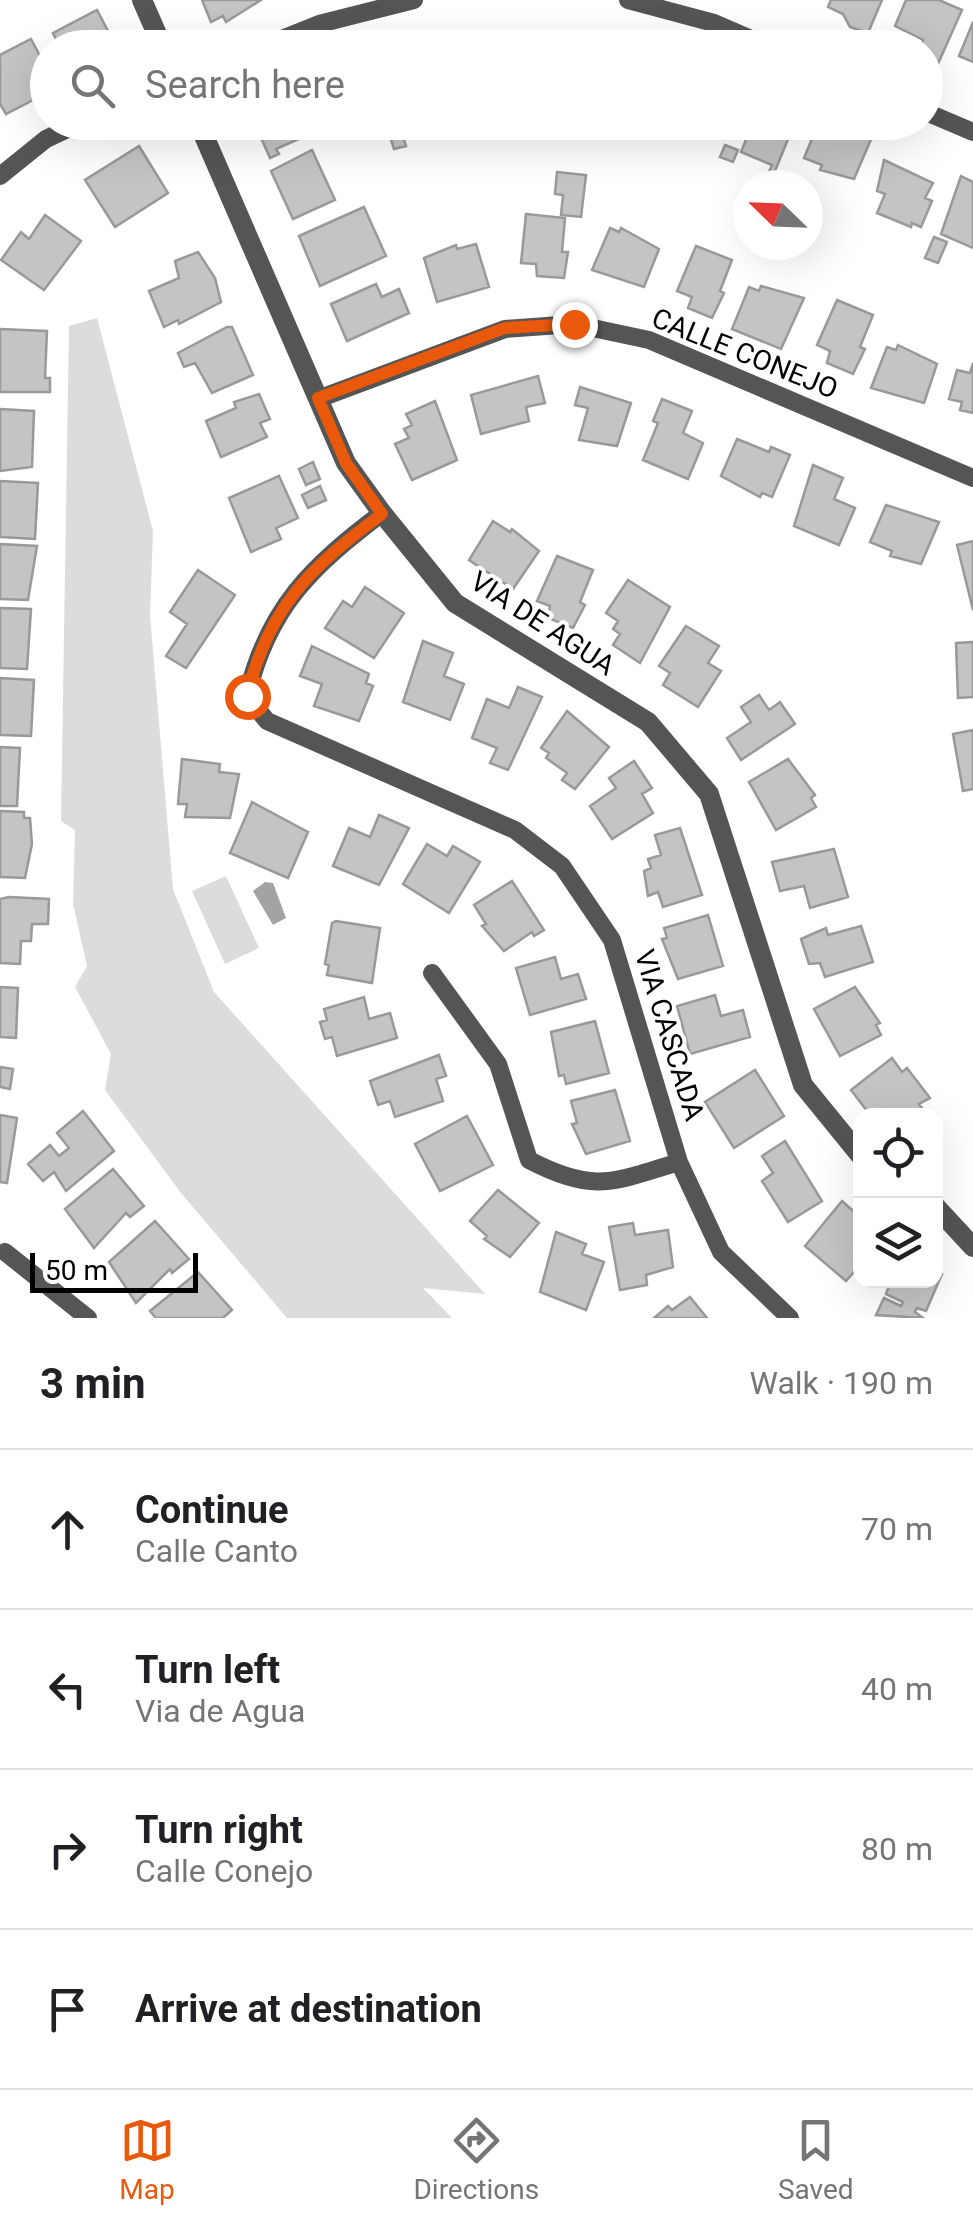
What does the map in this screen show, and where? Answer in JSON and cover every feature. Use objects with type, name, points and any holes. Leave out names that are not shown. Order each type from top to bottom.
[{"type":"street","points":[[142,0],[155,30]]},
{"type":"street","points":[[305,30],[414,0]]},
{"type":"street","points":[[628,0],[730,30]]},
{"type":"street","points":[[943,119],[973,132]]},
{"type":"street","points":[[0,176],[44,140]]},
{"type":"street","name":"VIA DE AGUA","points":[[206,140],[346,463],[382,514],[454,603],[648,722],[709,794],[803,1085],[853,1146]]},
{"type":"street","name":"CALLE CONEJO","points":[[318,398],[505,328],[574,324],[648,340],[973,478]]},
{"type":"street","name":"VIA CASCADA","points":[[382,514],[315,565],[280,611],[247,696],[267,721],[515,830],[562,866],[612,940],[680,1162],[721,1252],[790,1318]]},
{"type":"street","points":[[432,973],[498,1064],[529,1160],[568,1180],[610,1183],[680,1162]]},
{"type":"street","points":[[943,1215],[973,1247]]},
{"type":"street","points":[[5,1252],[88,1318]]},
{"type":"shaded area","points":[[97,318],[153,531],[150,615],[173,889],[214,992],[485,1294],[423,1288],[452,1318],[287,1318],[181,1193],[105,1090],[111,1054],[75,987],[87,966],[73,904],[75,830],[61,821],[69,326]]},
{"type":"shaded area","points":[[226,876],[259,948],[225,964],[192,891]]},
{"type":"shaded area","points":[[265,882],[273,883],[286,918],[273,925],[253,891]]},
{"type":"building","points":[[202,0],[261,0],[226,22],[223,16],[211,22]]},
{"type":"building","points":[[831,0],[882,0],[869,30],[850,27],[843,14],[828,7]]},
{"type":"building","points":[[906,0],[939,0],[962,10],[943,53],[943,30],[903,30],[895,26]]},
{"type":"building","points":[[97,10],[108,30],[59,30]]},
{"type":"building","points":[[973,22],[973,62],[959,56]]},
{"type":"building","points":[[30,40],[30,102],[6,114],[0,104],[0,55]]},
{"type":"building","points":[[262,140],[296,140],[276,149],[279,154],[270,158]]},
{"type":"building","points":[[391,140],[404,140],[406,146],[394,149]]},
{"type":"building","points":[[746,140],[788,140],[775,170],[770,170],[772,165],[741,152]]},
{"type":"building","points":[[812,140],[871,140],[854,179],[820,170],[822,165],[804,158]]},
{"type":"building","points":[[725,145],[738,150],[733,162],[720,157]]},
{"type":"building","points":[[139,146],[168,193],[115,227],[85,180]]},
{"type":"building","points":[[312,150],[335,200],[293,219],[271,171]]},
{"type":"building","points":[[884,160],[933,183],[925,198],[932,201],[921,227],[912,223],[911,227],[877,213],[885,194],[877,191]]},
{"type":"building","points":[[557,172],[586,175],[581,217],[561,215],[563,195],[555,194]]},
{"type":"building","points":[[961,176],[973,182],[973,248],[941,234]]},
{"type":"building","points":[[364,207],[386,256],[320,286],[299,236]]},
{"type":"building","points":[[526,214],[565,218],[562,252],[568,252],[564,278],[537,276],[536,264],[521,263]]},
{"type":"building","points":[[45,215],[81,241],[44,290],[1,260],[21,232],[29,239]]},
{"type":"building","points":[[610,228],[619,232],[621,228],[659,249],[644,287],[592,270]]},
{"type":"building","points":[[934,237],[947,242],[938,263],[925,258]]},
{"type":"building","points":[[476,244],[489,287],[437,302],[424,258],[456,245],[457,249]]},
{"type":"building","points":[[696,246],[732,260],[720,291],[724,293],[712,318],[688,308],[692,297],[677,291]]},
{"type":"building","points":[[198,252],[215,278],[221,302],[179,324],[178,320],[164,327],[149,291],[179,278],[175,261]]},
{"type":"building","points":[[376,284],[382,297],[399,289],[409,313],[347,341],[331,304]]},
{"type":"building","points":[[761,286],[804,298],[781,349],[732,329],[749,287],[759,291]]},
{"type":"building","points":[[837,300],[873,315],[860,347],[865,349],[853,374],[827,363],[830,351],[817,345]]},
{"type":"building","points":[[232,327],[253,375],[212,393],[195,363],[184,367],[178,353]]},
{"type":"building","points":[[0,329],[47,331],[45,378],[50,378],[50,392],[0,392]]},
{"type":"building","points":[[898,345],[937,364],[924,403],[871,388],[887,347],[896,350]]},
{"type":"building","points":[[973,363],[973,413],[960,410],[962,402],[949,399],[957,370],[970,373]]},
{"type":"building","points":[[538,376],[545,403],[526,407],[529,421],[481,434],[471,395]]},
{"type":"building","points":[[580,387],[631,403],[617,446],[579,440],[588,408],[575,405]]},
{"type":"building","points":[[259,394],[270,419],[260,423],[267,437],[221,457],[206,421],[236,408],[234,402]]},
{"type":"building","points":[[662,399],[692,411],[683,433],[703,443],[688,479],[643,460],[658,423],[653,421]]},
{"type":"building","points":[[435,401],[457,460],[412,480],[395,444],[409,438],[404,429],[412,425],[406,414]]},
{"type":"building","points":[[0,409],[34,411],[32,467],[0,471]]},
{"type":"building","points":[[737,439],[769,452],[771,447],[790,455],[772,497],[762,493],[760,497],[721,476]]},
{"type":"building","points":[[313,462],[320,479],[306,485],[299,469]]},
{"type":"building","points":[[813,465],[843,478],[834,499],[855,508],[839,545],[794,526]]},
{"type":"building","points":[[279,476],[298,518],[276,528],[281,539],[251,552],[229,498]]},
{"type":"building","points":[[0,481],[38,483],[35,539],[0,537]]},
{"type":"building","points":[[320,486],[326,500],[308,508],[302,495]]},
{"type":"building","points":[[886,505],[939,522],[921,564],[890,556],[892,551],[870,542]]},
{"type":"building","points":[[493,521],[510,532],[512,529],[539,551],[513,589],[469,560]]},
{"type":"building","points":[[973,541],[973,610],[957,545]]},
{"type":"building","points":[[0,544],[37,546],[28,600],[0,599]]},
{"type":"building","points":[[557,556],[593,570],[580,602],[585,605],[573,628],[548,618],[550,606],[537,601]]},
{"type":"building","points":[[198,570],[235,595],[186,668],[166,656],[187,624],[170,612]]},
{"type":"building","points":[[628,580],[670,607],[640,663],[613,645],[620,634],[613,629],[618,621],[606,613]]},
{"type":"building","points":[[365,587],[404,613],[374,658],[325,628],[343,601],[352,607]]},
{"type":"building","points":[[0,608],[31,609],[27,669],[0,668]]},
{"type":"building","points":[[686,626],[719,646],[708,663],[721,671],[698,707],[663,685],[670,673],[659,666]]},
{"type":"building","points":[[423,641],[453,653],[444,676],[464,684],[450,720],[403,702]]},
{"type":"building","points":[[973,642],[973,697],[958,698],[956,643]]},
{"type":"building","points":[[312,646],[369,674],[366,683],[373,686],[359,721],[314,706],[322,684],[300,676]]},
{"type":"building","points":[[0,678],[34,680],[31,736],[0,735]]},
{"type":"building","points":[[518,687],[542,697],[508,770],[490,763],[497,748],[472,738],[487,699],[509,708]]},
{"type":"building","points":[[759,695],[769,710],[780,702],[795,724],[741,760],[727,738],[751,722],[741,707]]},
{"type":"building","points":[[567,711],[609,747],[575,789],[562,780],[567,773],[546,758],[549,753],[541,748]]},
{"type":"building","points":[[973,730],[973,789],[963,791],[953,734]]},
{"type":"building","points":[[0,747],[20,748],[17,806],[0,806]]},
{"type":"building","points":[[182,759],[220,764],[219,772],[239,774],[230,818],[185,817],[187,804],[178,804]]},
{"type":"building","points":[[788,759],[815,795],[811,798],[816,807],[776,830],[749,782]]},
{"type":"building","points":[[634,761],[652,788],[642,794],[653,813],[612,839],[590,806],[616,788],[609,778]]},
{"type":"building","points":[[252,802],[308,832],[288,878],[230,853]]},
{"type":"building","points":[[0,811],[24,812],[24,818],[30,818],[32,844],[25,878],[0,877]]},
{"type":"building","points":[[379,815],[409,828],[379,885],[333,866],[349,828],[370,837]]},
{"type":"building","points":[[680,828],[702,895],[663,907],[658,892],[648,896],[644,871],[651,868],[648,859],[661,855],[655,835]]},
{"type":"building","points":[[427,844],[447,856],[453,846],[480,862],[449,913],[403,884]]},
{"type":"building","points":[[834,849],[848,897],[810,908],[804,886],[780,891],[772,862]]},
{"type":"building","points":[[512,881],[544,930],[534,936],[532,932],[504,951],[482,926],[486,924],[474,905]]},
{"type":"building","points":[[0,899],[49,899],[48,924],[32,924],[31,941],[21,941],[20,964],[0,963]]},
{"type":"building","points":[[708,915],[723,966],[678,979],[662,939],[667,938],[664,928]]},
{"type":"building","points":[[332,923],[380,928],[372,983],[327,975],[329,965],[325,964]]},
{"type":"building","points":[[861,926],[873,962],[825,977],[820,963],[809,964],[801,939],[826,928],[828,935]]},
{"type":"building","points":[[555,957],[561,979],[578,974],[586,999],[530,1015],[516,968]]},
{"type":"building","points":[[0,987],[18,988],[16,1038],[0,1037]]},
{"type":"building","points":[[855,987],[880,1023],[876,1025],[881,1035],[840,1056],[814,1009]]},
{"type":"building","points":[[715,995],[721,1016],[743,1010],[750,1037],[690,1054],[677,1006]]},
{"type":"building","points":[[364,997],[369,1019],[390,1013],[397,1038],[337,1056],[332,1037],[325,1039],[320,1022],[327,1020],[324,1009]]},
{"type":"building","points":[[595,1021],[609,1073],[566,1084],[564,1075],[559,1076],[551,1032]]},
{"type":"building","points":[[439,1055],[446,1076],[436,1079],[443,1101],[395,1117],[390,1101],[378,1105],[370,1081]]},
{"type":"building","points":[[892,1058],[902,1072],[907,1068],[930,1098],[919,1104],[922,1108],[865,1108],[851,1090]]},
{"type":"building","points":[[0,1067],[13,1069],[10,1089],[0,1087]]},
{"type":"building","points":[[755,1070],[784,1116],[734,1148],[705,1102]]},
{"type":"building","points":[[615,1090],[630,1141],[586,1154],[572,1124],[577,1123],[571,1101]]},
{"type":"building","points":[[83,1111],[114,1151],[66,1191],[54,1172],[43,1181],[28,1164],[50,1145],[59,1156],[69,1148],[57,1133]]},
{"type":"building","points":[[0,1115],[17,1118],[7,1183],[0,1182]]},
{"type":"building","points":[[467,1116],[493,1165],[440,1191],[415,1144]]},
{"type":"building","points":[[785,1141],[822,1201],[788,1222],[762,1181],[773,1173],[762,1156]]},
{"type":"building","points":[[113,1169],[144,1206],[130,1217],[126,1213],[94,1248],[65,1209]]},
{"type":"building","points":[[498,1190],[539,1223],[510,1257],[484,1239],[487,1236],[470,1221]]},
{"type":"building","points":[[842,1201],[853,1211],[853,1273],[846,1281],[805,1246]]},
{"type":"building","points":[[155,1221],[189,1259],[172,1273],[170,1269],[136,1303],[109,1262]]},
{"type":"building","points":[[633,1223],[635,1235],[668,1230],[673,1267],[646,1275],[647,1285],[620,1290],[609,1227]]},
{"type":"building","points":[[556,1232],[586,1244],[582,1254],[604,1262],[586,1310],[540,1292]]},
{"type":"building","points":[[198,1272],[232,1310],[223,1318],[156,1318],[150,1311]]},
{"type":"building","points":[[888,1288],[936,1288],[926,1311],[917,1308],[915,1312],[923,1318],[876,1315],[884,1298],[901,1306],[903,1302],[886,1294]]},
{"type":"building","points":[[690,1297],[707,1318],[654,1318],[668,1306],[672,1310]]},
{"type":"route","points":[[247,696],[280,611],[315,565],[382,514],[346,463],[318,398],[505,328],[574,324]]}]
